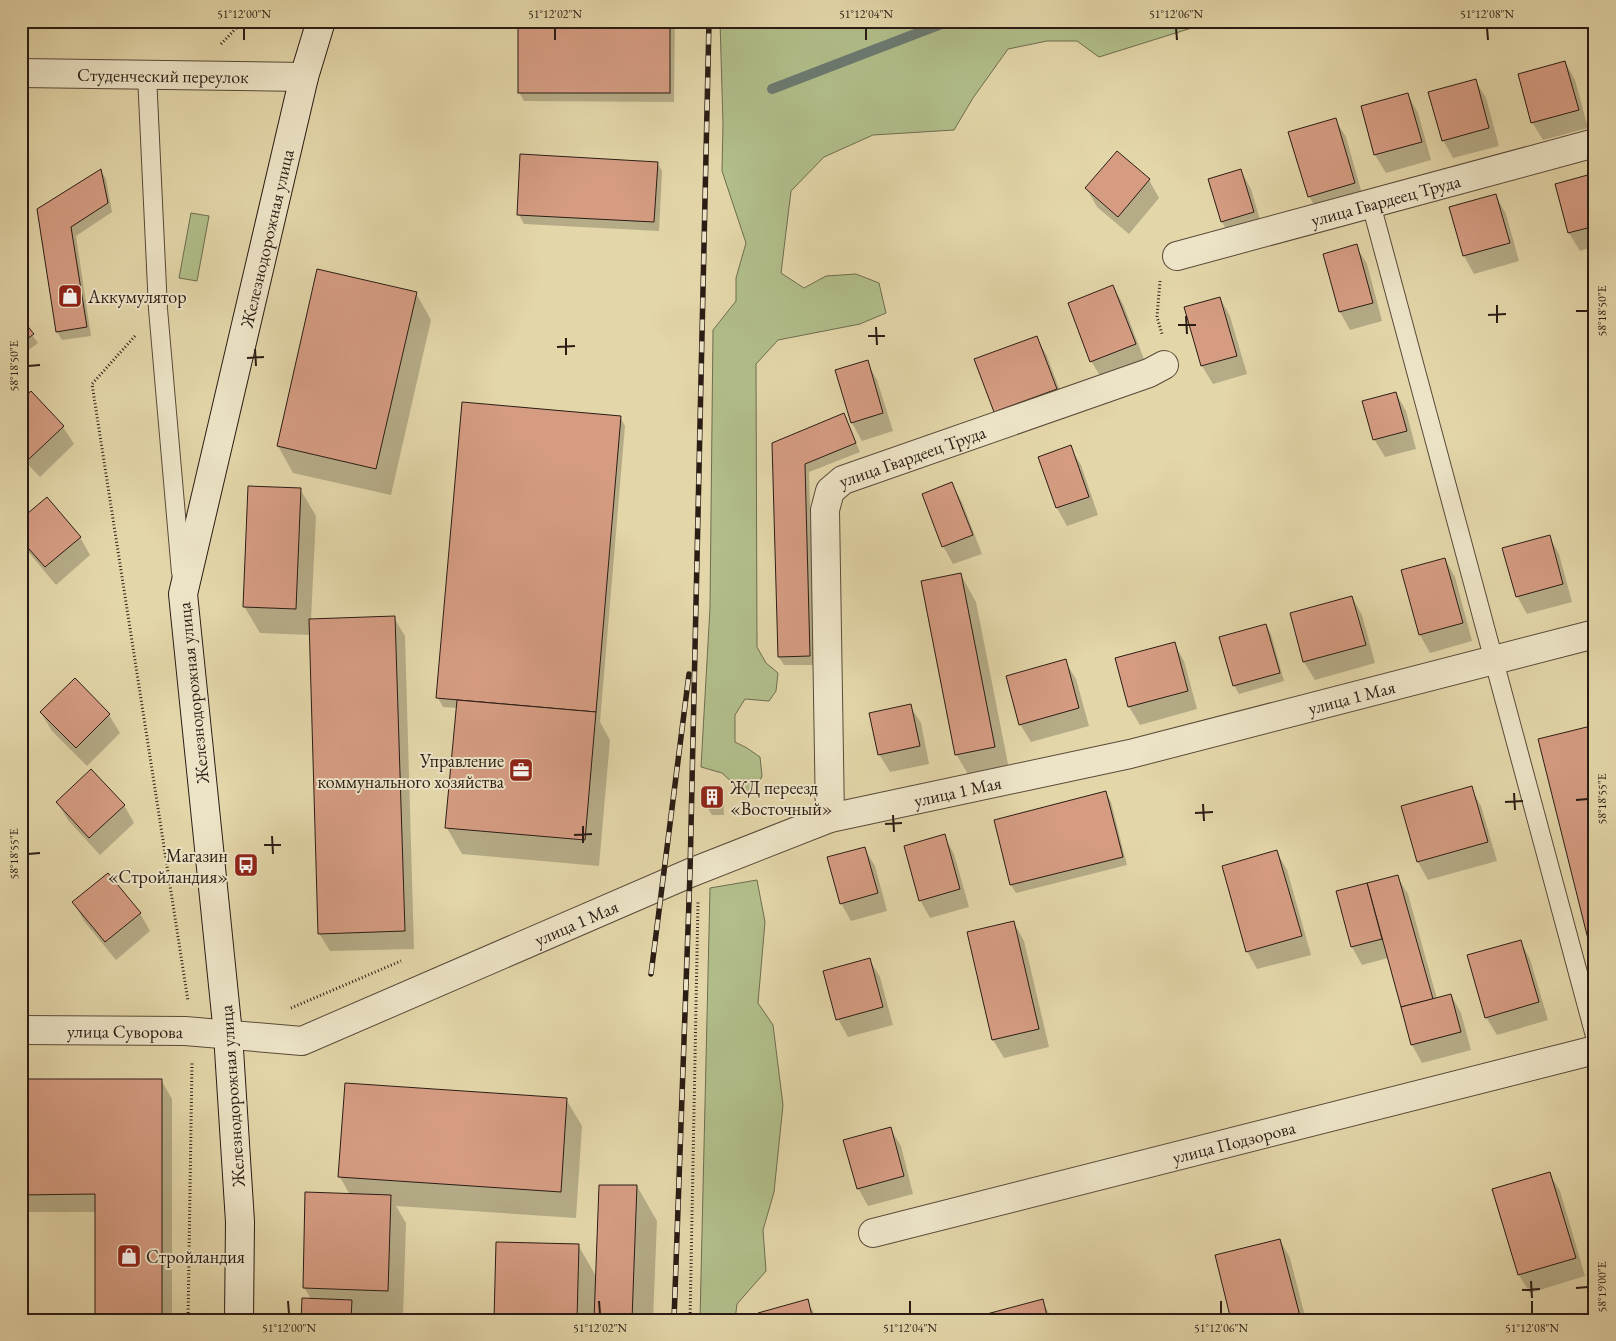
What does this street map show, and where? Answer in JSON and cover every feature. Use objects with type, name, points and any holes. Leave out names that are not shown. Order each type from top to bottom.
[{"type":"street","name":"Железнодорожная улица","points":[[239,1320],[240,1222],[228,1034],[183,594],[304,77],[321,21]]},
{"type":"street","name":"Студенческий переулок","points":[[21,74],[304,77]]},
{"type":"street","name":"улица Гвардеец Труда","points":[[1177,256],[1595,143]]},
{"type":"street","name":"улица Гвардеец Труда","points":[[830,818],[825,510],[830,491],[843,480],[1150,373],[1164,365]]},
{"type":"street","name":"улица 1 Мая","points":[[228,1034],[302,1041],[699,869],[830,818],[1130,754],[1595,634]]},
{"type":"street","name":"улица Суворова","points":[[21,1030],[228,1034]]},
{"type":"street","name":"улица Подзорова","points":[[874,1233],[1595,1050]]},
{"type":"lane","points":[[147,75],[158,309],[183,594]]},
{"type":"lane","points":[[1371,204],[1595,1036]]},
{"type":"path","points":[[1164,365],[1167,350],[1157,317],[1160,280],[1177,256]]},
{"type":"path","points":[[158,309],[92,384],[192,1032],[188,1320]]},
{"type":"path","points":[[690,1320],[699,869]]},
{"type":"path","points":[[288,1010],[407,959]]},
{"type":"green space","points":[[720,21],[1214,21],[1099,57],[1077,41],[1047,41],[1008,49],[973,98],[954,130],[873,135],[824,157],[791,191],[781,273],[804,288],[826,276],[856,274],[879,283],[886,313],[860,324],[778,340],[756,364],[757,647],[766,663],[778,673],[776,691],[769,701],[745,699],[735,715],[735,742],[760,757],[762,776],[755,791],[745,794],[722,773],[701,767],[710,608],[713,330],[736,301],[736,278],[746,243],[722,171],[723,124]]},
{"type":"green space","points":[[191,213],[209,216],[197,281],[179,278]]},
{"type":"green space","points":[[757,880],[765,922],[758,1003],[773,1025],[783,1105],[774,1192],[763,1230],[766,1271],[737,1304],[735,1320],[700,1320],[710,888]]},
{"type":"building","points":[[518,21],[670,21],[670,93],[518,93]]},
{"type":"building","points":[[1565,61],[1579,110],[1531,123],[1518,74]]},
{"type":"building","points":[[1476,79],[1489,128],[1442,141],[1428,92]]},
{"type":"building","points":[[1408,93],[1422,142],[1374,155],[1361,106]]},
{"type":"building","points":[[1336,118],[1355,183],[1308,197],[1288,132]]},
{"type":"building","points":[[1117,151],[1150,179],[1118,217],[1085,188]]},
{"type":"building","points":[[520,154],[658,162],[654,222],[517,215]]},
{"type":"building","points":[[101,169],[108,203],[71,227],[87,327],[56,332],[37,209]]},
{"type":"building","points":[[1241,169],[1254,212],[1221,222],[1208,179]]},
{"type":"building","points":[[1595,173],[1595,226],[1568,233],[1555,184]]},
{"type":"building","points":[[1496,194],[1510,243],[1463,256],[1449,207]]},
{"type":"building","points":[[1357,244],[1373,303],[1339,312],[1323,254]]},
{"type":"building","points":[[317,269],[417,292],[376,469],[277,446]]},
{"type":"building","points":[[1113,285],[1136,344],[1090,362],[1068,303]]},
{"type":"building","points":[[1220,297],[1237,356],[1201,366],[1184,307]]},
{"type":"building","points":[[21,318],[34,334],[21,343]]},
{"type":"building","points":[[1037,336],[1057,389],[994,412],[974,359]]},
{"type":"building","points":[[868,360],[883,413],[851,423],[835,370]]},
{"type":"building","points":[[31,391],[64,426],[29,459],[21,451],[21,400]]},
{"type":"building","points":[[1396,392],[1407,431],[1373,440],[1362,401]]},
{"type":"building","points":[[462,402],[621,416],[596,712],[436,698]]},
{"type":"building","points":[[844,413],[856,443],[805,464],[810,656],[778,657],[772,443]]},
{"type":"building","points":[[1071,445],[1089,497],[1056,508],[1038,457]]},
{"type":"building","points":[[952,482],[973,535],[942,547],[922,494]]},
{"type":"building","points":[[248,486],[301,488],[296,609],[243,607]]},
{"type":"building","points":[[47,497],[81,537],[45,567],[21,540],[21,519]]},
{"type":"building","points":[[1550,535],[1563,584],[1516,597],[1502,548]]},
{"type":"building","points":[[1445,558],[1463,623],[1419,635],[1401,570]]},
{"type":"building","points":[[961,573],[995,747],[955,755],[921,581]]},
{"type":"building","points":[[1352,596],[1366,645],[1303,662],[1290,613]]},
{"type":"building","points":[[395,616],[405,931],[318,934],[309,619]]},
{"type":"building","points":[[1266,624],[1280,673],[1233,686],[1219,637]]},
{"type":"building","points":[[1175,642],[1188,691],[1128,707],[1115,658]]},
{"type":"building","points":[[1066,659],[1079,708],[1019,725],[1006,676]]},
{"type":"building","points":[[75,678],[110,714],[76,748],[40,712]]},
{"type":"building","name":"Управление коммунального хозяйства","points":[[457,700],[596,712],[585,840],[445,828]]},
{"type":"building","points":[[911,704],[920,746],[878,755],[869,713]]},
{"type":"building","points":[[1595,725],[1595,967],[1538,739]]},
{"type":"building","points":[[91,769],[125,805],[89,838],[56,802]]},
{"type":"building","points":[[1472,786],[1488,842],[1417,862],[1401,806]]},
{"type":"building","name":"ЖД переезд «Восточный»","points":[[706,787],[719,787],[719,806],[706,807]]},
{"type":"building","points":[[1106,791],[1123,857],[1010,885],[994,820]]},
{"type":"building","points":[[945,834],[960,889],[919,901],[904,846]]},
{"type":"building","points":[[865,847],[878,893],[840,904],[827,857]]},
{"type":"building","points":[[1277,850],[1302,936],[1246,952],[1222,866]]},
{"type":"building","points":[[108,873],[141,913],[105,942],[72,902]]},
{"type":"building","points":[[1398,875],[1433,999],[1401,1007],[1367,883]]},
{"type":"building","points":[[1367,883],[1382,939],[1351,947],[1336,891]]},
{"type":"building","points":[[1014,921],[1039,1029],[992,1040],[967,932]]},
{"type":"building","points":[[1521,940],[1539,1002],[1485,1018],[1467,955]]},
{"type":"building","points":[[870,958],[883,1007],[836,1020],[823,971]]},
{"type":"building","points":[[1451,994],[1461,1032],[1411,1045],[1401,1007]]},
{"type":"building","name":"Стройландия","points":[[21,1079],[162,1079],[162,1317],[95,1317],[95,1194],[21,1195]]},
{"type":"building","points":[[345,1083],[567,1098],[561,1192],[338,1177]]},
{"type":"building","points":[[891,1127],[904,1176],[857,1189],[843,1140]]},
{"type":"building","points":[[1550,1172],[1576,1258],[1518,1275],[1492,1189]]},
{"type":"building","points":[[599,1185],[637,1185],[632,1320],[594,1320]]},
{"type":"building","points":[[305,1192],[391,1195],[388,1291],[303,1288]]},
{"type":"building","points":[[1280,1239],[1301,1320],[1231,1320],[1215,1255]]},
{"type":"building","points":[[496,1242],[579,1244],[577,1320],[494,1320]]},
{"type":"building","points":[[302,1298],[352,1300],[351,1320],[301,1320]]},
{"type":"building","points":[[808,1299],[813,1320],[760,1320],[758,1313]]},
{"type":"building","points":[[1043,1299],[1048,1320],[984,1320],[983,1315]]},
{"type":"waterway","points":[[772,89],[949,21]]},
{"type":"railway","points":[[674,1320],[690,873],[709,21]]},
{"type":"railway","points":[[651,974],[689,674]]},
{"type":"place","name":"Аккумулятор","points":[[70,296]]},
{"type":"place","name":"Управление коммунального хозяйства","points":[[521,770]]},
{"type":"place","name":"ЖД переезд «Восточный»","points":[[712,797]]},
{"type":"place","name":"Магазин «Стройландия»","points":[[246,865]]},
{"type":"place","name":"Стройландия","points":[[129,1256]]}]
